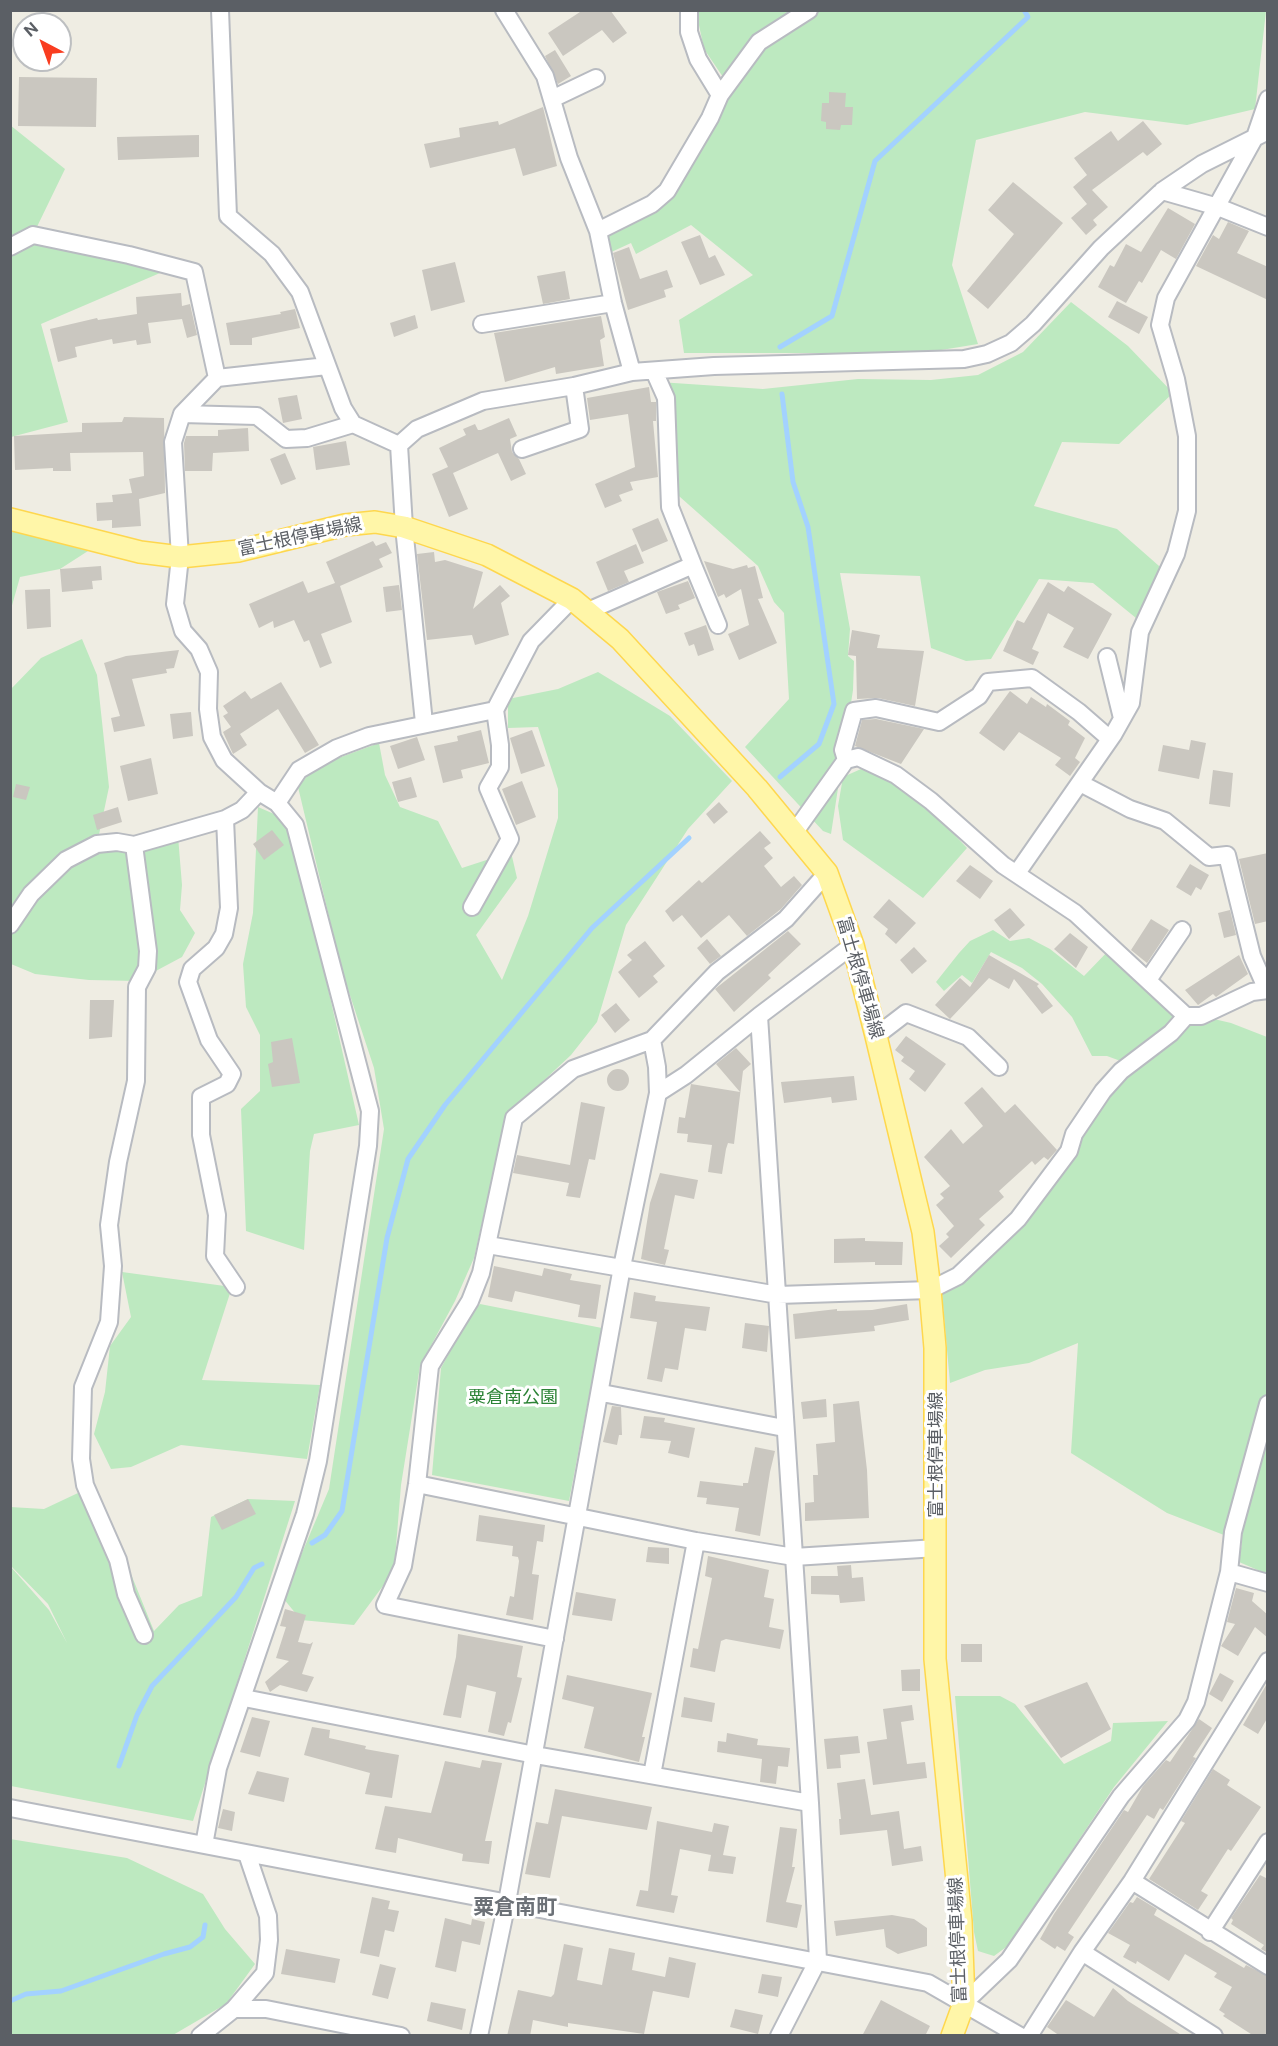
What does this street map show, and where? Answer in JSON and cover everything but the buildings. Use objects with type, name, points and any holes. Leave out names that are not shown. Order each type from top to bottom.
[{"type":"main road","name":"富士根停車場線","points":[[10,519],[140,552],[180,557],[238,551],[345,525],[375,522],[404,527],[487,555],[580,605],[648,670],[757,788],[827,873],[853,945],[876,1036],[923,1232],[930,1290],[935,1348],[937,1548],[935,1659],[961,1921],[964,2003],[952,2036]]},
{"type":"street","points":[[220,10],[224,168],[228,216],[272,254],[300,292],[343,408],[353,424],[399,446]]},
{"type":"street","points":[[504,10],[545,76],[569,158],[598,231],[613,303],[632,372]]},
{"type":"street","points":[[689,10],[689,32],[698,59],[720,95]]},
{"type":"street","points":[[598,231],[652,204],[667,191],[710,118],[720,95],[759,42],[809,10]]},
{"type":"street","points":[[552,99],[596,78]]},
{"type":"street","points":[[1017,873],[1110,739],[1131,703],[1140,633],[1176,554],[1187,511],[1187,436],[1176,379],[1160,325],[1166,298],[1261,134],[1268,99]]},
{"type":"street","points":[[399,446],[417,429],[483,401],[574,386],[632,372],[714,366],[964,359],[987,354],[1011,343],[1033,324],[1101,248],[1162,191],[1202,164],[1261,134]]},
{"type":"street","points":[[1162,191],[1218,207],[1268,227]]},
{"type":"street","points":[[10,248],[33,235],[129,255],[194,272],[218,378]]},
{"type":"street","points":[[482,324],[613,303]]},
{"type":"street","points":[[204,1845],[218,1768],[244,1698],[305,1514],[318,1461],[368,1146],[370,1111],[303,847],[295,825],[277,803],[260,792],[224,760],[212,737],[208,709],[209,672],[199,649],[183,631],[175,604],[180,557],[173,442],[182,414],[218,378],[327,366]]},
{"type":"street","points":[[654,371],[666,398],[670,507],[718,625]]},
{"type":"street","points":[[522,449],[580,429],[574,386]]},
{"type":"street","points":[[182,414],[257,416],[286,439],[307,438],[353,424]]},
{"type":"street","points":[[399,446],[404,527],[424,723]]},
{"type":"street","points":[[472,907],[510,839],[488,788],[500,767],[500,745],[495,710],[531,641],[580,605],[693,565]]},
{"type":"street","points":[[1107,657],[1122,718]]},
{"type":"street","points":[[846,760],[843,750],[854,711],[876,708],[939,722],[980,696],[988,682],[1032,678],[1080,712],[1110,739]]},
{"type":"street","points":[[277,803],[299,770],[337,748],[369,736],[495,710]]},
{"type":"street","points":[[794,833],[846,760],[858,756],[896,775],[1017,873],[1075,913],[1186,1016],[1201,1016],[1252,992],[1267,990],[1263,966],[1252,956],[1227,855],[1209,857],[1165,821],[1130,809],[1080,783]]},
{"type":"street","points":[[10,925],[31,894],[66,860],[97,844],[117,842],[134,845],[225,819],[242,810],[260,792]]},
{"type":"street","points":[[225,819],[229,908],[224,934],[216,948],[192,969],[188,982],[209,1040],[232,1074],[227,1084],[201,1097],[201,1135],[217,1215],[215,1256],[236,1287]]},
{"type":"street","points":[[134,845],[148,951],[147,968],[137,987],[136,1081],[118,1162],[109,1225],[113,1266],[109,1322],[83,1387],[81,1459],[85,1485],[118,1560],[126,1594],[144,1635]]},
{"type":"street","points":[[555,1639],[385,1605],[403,1566],[417,1484],[430,1366],[470,1301],[482,1273],[514,1118],[573,1069],[652,1040],[717,972],[786,919],[827,873]]},
{"type":"street","points":[[1148,980],[1182,930]]},
{"type":"street","points":[[658,1093],[686,1075],[853,945]]},
{"type":"street","points":[[876,1036],[906,1014],[968,1037],[999,1067]]},
{"type":"street","points":[[759,1016],[810,1803],[818,1960],[780,2036]]},
{"type":"street","points":[[488,1245],[778,1295],[930,1290],[958,1276],[1018,1219],[1069,1151],[1074,1134],[1103,1091],[1121,1071],[1171,1034],[1186,1016]]},
{"type":"street","points":[[479,2036],[535,1755],[602,1393],[622,1267],[658,1093],[657,1066],[652,1040]]},
{"type":"street","points":[[602,1393],[784,1428]]},
{"type":"street","points":[[964,2003],[1009,1960],[1121,1796],[1187,1720],[1196,1702],[1228,1572],[1233,1532],[1268,1404]]},
{"type":"street","points":[[417,1484],[696,1541],[794,1557],[937,1548]]},
{"type":"street","points":[[652,1775],[696,1541]]},
{"type":"street","points":[[1228,1572],[1268,1583]]},
{"type":"street","points":[[1029,2036],[1082,1952],[1132,1881],[1268,1661]]},
{"type":"street","points":[[244,1698],[535,1755],[810,1803]]},
{"type":"street","points":[[18,1809],[818,1960],[928,1983],[1020,2036]]},
{"type":"street","points":[[1210,1932],[1268,1842]]},
{"type":"street","points":[[200,2036],[234,2009],[266,1973],[269,1940],[268,1916],[247,1854]]},
{"type":"street","points":[[1132,1881],[1210,1932],[1268,1966]]},
{"type":"street","points":[[1082,1952],[1214,2036]]},
{"type":"street","points":[[234,2009],[266,2009],[401,2036]]},
{"type":"green space","points":[[696,11],[1266,11],[1255,109],[1187,125],[1085,112],[976,140],[952,265],[978,344],[923,353],[684,353],[679,320],[753,275],[691,225],[636,254],[631,243],[607,254],[598,231],[651,205],[725,80],[704,49]]},
{"type":"green space","points":[[10,125],[65,169],[33,235],[174,267],[41,324],[68,422],[11,437]]},
{"type":"green space","points":[[1071,302],[1128,346],[1173,393],[1119,444],[1062,442],[1034,506],[1117,529],[1167,573],[1136,618],[1093,583],[1039,579],[991,659],[966,661],[931,648],[920,576],[840,573],[850,629],[848,656],[854,661],[853,690],[831,834],[823,831],[745,747],[789,699],[784,613],[774,602],[758,566],[671,489],[659,382],[763,389],[858,379],[931,380],[978,375],[1023,352]]},
{"type":"green space","points":[[11,530],[88,551],[60,569],[20,577],[11,609]]},
{"type":"green space","points":[[82,639],[97,675],[109,787],[97,844],[178,836],[182,885],[180,910],[195,933],[182,957],[137,981],[89,980],[35,974],[11,964],[11,689],[41,658]]},
{"type":"green space","points":[[598,672],[670,716],[732,781],[688,829],[626,925],[597,1022],[571,1055],[506,1116],[474,1258],[455,1301],[420,1366],[401,1485],[394,1571],[354,1625],[301,1620],[283,1598],[329,1489],[384,1129],[374,1068],[342,971],[298,787],[309,774],[325,763],[379,743],[385,775],[400,807],[438,821],[462,868],[511,852],[517,878],[476,935],[502,980],[528,916],[558,818],[558,789],[538,727],[508,728],[508,699],[558,689]]},
{"type":"green space","points":[[861,769],[892,778],[929,808],[967,848],[923,898],[843,840],[838,806],[843,777]]},
{"type":"green space","points":[[258,807],[281,817],[295,843],[359,1125],[314,1134],[310,1151],[304,1250],[246,1231],[241,1109],[260,1091],[260,1035],[246,1007],[243,964],[253,913]]},
{"type":"green space","points":[[993,930],[1010,941],[1029,938],[1050,949],[1084,976],[1111,948],[1184,1016],[1201,1016],[1231,1023],[1267,1037],[1267,1574],[1239,1562],[1242,1542],[1167,1513],[1071,1453],[1078,1343],[1029,1363],[985,1370],[950,1383],[942,1294],[1014,1232],[1126,1063],[1107,1056],[1092,1056],[1072,1017],[1042,984],[1022,968],[991,952],[972,983],[962,975],[944,991],[936,982],[959,953],[970,941]]},
{"type":"green space","points":[[122,1272],[232,1287],[202,1380],[320,1385],[307,1459],[181,1445],[131,1467],[111,1469],[94,1434],[105,1392],[110,1346],[131,1317]]},
{"type":"green space","name":"粟倉南公園","points":[[480,1304],[602,1328],[569,1501],[432,1475],[441,1368],[469,1317]]},
{"type":"green space","points":[[95,1485],[154,1631],[179,1605],[202,1596],[211,1517],[248,1499],[295,1501],[193,1821],[11,1786],[11,1567],[49,1610],[67,1643],[48,1604],[11,1566],[10,1507],[44,1509]]},
{"type":"green space","points":[[955,1696],[1000,1696],[1015,1704],[1064,1764],[1111,1741],[1113,1723],[1168,1721],[1114,1787],[1009,1945],[994,1956],[978,1951],[974,1932]]},
{"type":"green space","points":[[10,1839],[127,1858],[203,1894],[225,1929],[255,1964],[226,2004],[173,2035],[11,2035]]},
{"type":"waterway","points":[[780,347],[832,316],[875,161],[1028,17],[1024,10]]},
{"type":"waterway","points":[[780,777],[819,744],[834,704],[808,527],[793,482],[782,394]]},
{"type":"waterway","points":[[312,1543],[325,1535],[342,1511],[387,1238],[408,1159],[445,1105],[592,928],[689,838]]},
{"type":"waterway","points":[[119,1766],[137,1715],[152,1686],[236,1597],[254,1568],[262,1564]]},
{"type":"waterway","points":[[10,2001],[26,1994],[61,1991],[190,1947],[203,1937],[205,1925]]},
{"type":"district","name":"粟倉南町","points":[[515,1908]]}]
